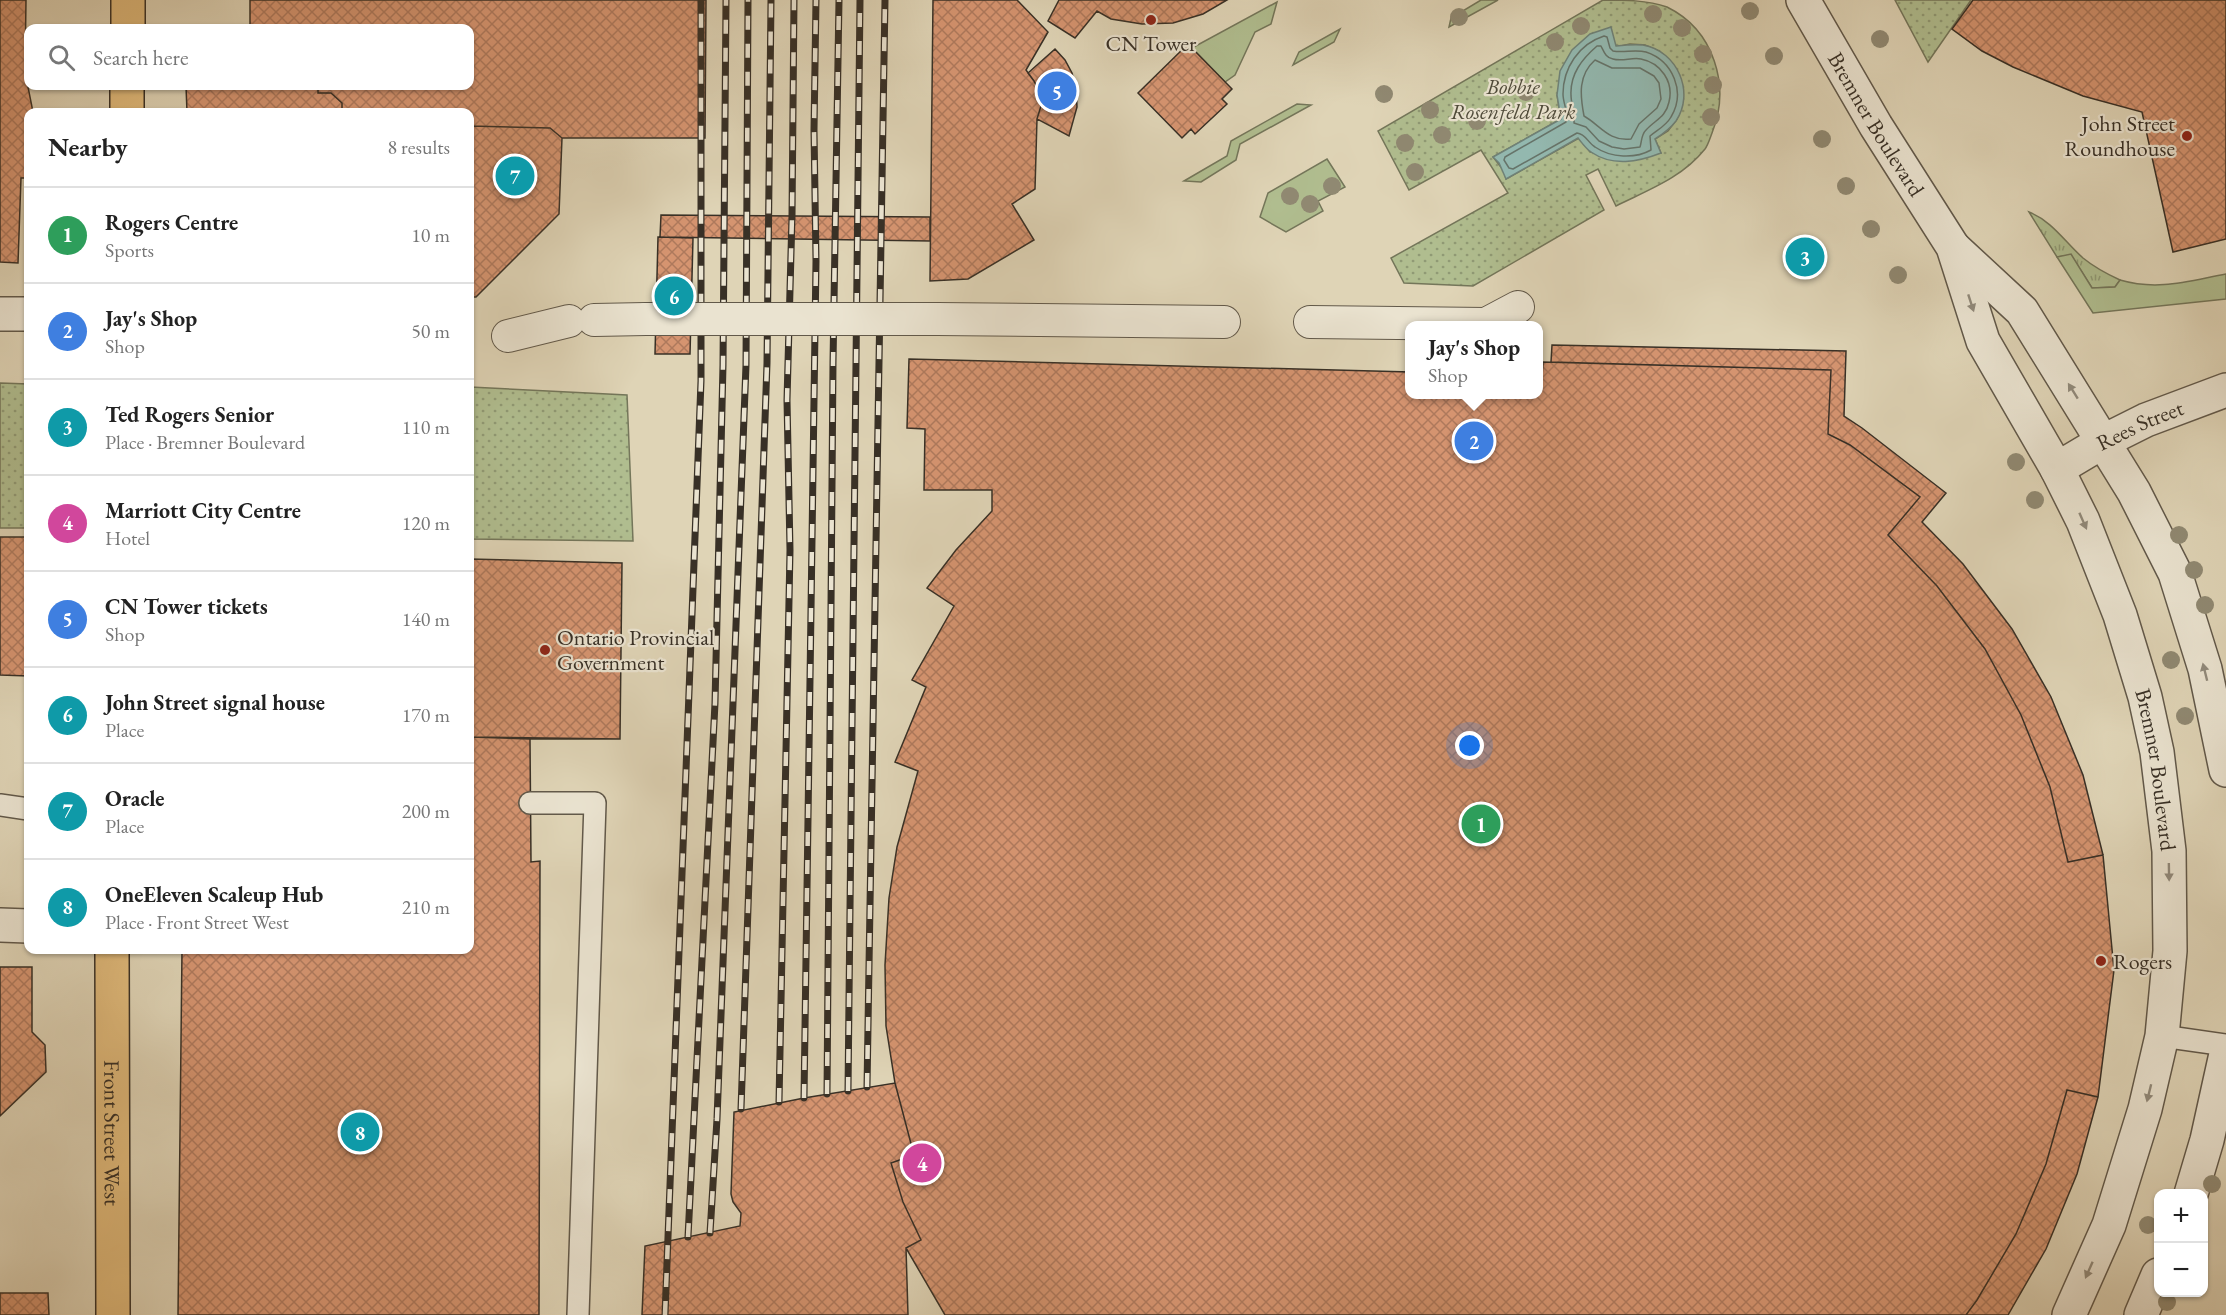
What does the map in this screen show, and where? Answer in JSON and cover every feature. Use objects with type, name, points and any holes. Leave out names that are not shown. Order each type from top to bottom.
[{"type":"main road","points":[[128,0],[128,24]]},
{"type":"main road","points":[[127,90],[127,108]]},
{"type":"main road","name":"Front Street West","points":[[112,954],[113,1315]]},
{"type":"street","name":"Bremner Boulevard","points":[[1803,0],[1876,126],[1953,247],[2022,311],[2134,492],[2175,573],[2205,669],[2226,770]]},
{"type":"street","name":"Bremner Boulevard","points":[[1953,247],[1983,341],[2057,469],[2083,521],[2120,615],[2145,697],[2157,752],[2169,851],[2170,951],[2162,1036],[2145,1108],[2109,1225],[2069,1315]]},
{"type":"street","points":[[1492,321],[1518,307]]},
{"type":"street","points":[[0,314],[24,314]]},
{"type":"street","points":[[508,336],[581,321],[646,319],[1224,322]]},
{"type":"street","points":[[1310,322],[1405,323]]},
{"type":"street","name":"Rees Street","points":[[2057,469],[2104,441],[2146,420],[2226,390]]},
{"type":"street","points":[[0,925],[24,926]]},
{"type":"street","points":[[2192,1189],[2207,1140],[2226,1054]]},
{"type":"street","points":[[2141,1315],[2154,1284]]},
{"type":"lane","points":[[530,803],[595,803],[578,1315]]},
{"type":"lane","points":[[0,805],[24,808]]},
{"type":"lane","points":[[2162,1036],[2226,1045]]},
{"type":"green space","points":[[1481,0],[1498,0],[1449,27],[1451,18]]},
{"type":"green space","name":"Bobbie Rosenfeld Park","points":[[1603,0],[1652,3],[1667,7],[1683,17],[1697,30],[1707,45],[1719,79],[1720,97],[1712,133],[1705,149],[1686,168],[1664,182],[1616,206],[1598,169],[1586,175],[1604,210],[1473,286],[1404,283],[1391,258],[1508,193],[1481,150],[1409,190],[1378,131]],"holes":[[[1630,44],[1645,45],[1659,51],[1677,119],[1668,131],[1655,139],[1661,153],[1590,152],[1579,138],[1506,179],[1504,171],[1493,157],[1561,119],[1557,95],[1616,47]]]},
{"type":"green space","points":[[1895,0],[1971,0],[1928,62]]},
{"type":"green space","points":[[1277,2],[1271,24],[1255,32],[1235,75],[1225,82],[1192,48]]},
{"type":"green space","points":[[1340,29],[1334,42],[1293,65],[1299,52]]},
{"type":"green space","points":[[1297,104],[1311,105],[1240,144],[1236,160],[1201,182],[1184,181],[1227,156],[1231,141]]},
{"type":"green space","points":[[1327,159],[1345,187],[1318,201],[1323,211],[1286,232],[1260,217],[1268,193]]},
{"type":"green space","points":[[2029,212],[2051,226],[2087,261],[2120,280],[2115,287],[2092,288],[2071,255],[2057,257]]},
{"type":"green space","points":[[2071,254],[2092,288],[2115,287],[2120,280],[2160,285],[2226,274],[2226,299],[2093,313],[2057,257]]},
{"type":"green space","points":[[0,383],[24,384],[24,528],[0,528]]},
{"type":"green space","points":[[474,387],[627,395],[633,541],[474,539]]},
{"type":"water","points":[[1611,27],[1616,46],[1643,45],[1655,49],[1666,55],[1680,75],[1684,98],[1674,124],[1655,139],[1661,153],[1635,161],[1608,160],[1589,151],[1578,138],[1506,179],[1499,163],[1493,157],[1561,119],[1557,95],[1560,71],[1572,50],[1590,34]]},
{"type":"building","points":[[0,0],[26,0],[24,90],[29,90],[32,108],[24,108],[24,178],[21,178],[18,263],[0,262]]},
{"type":"building","points":[[250,0],[706,0],[705,138],[562,138],[559,214],[474,297],[474,108],[187,108],[186,90],[474,90],[474,24],[250,24]]},
{"type":"building","points":[[933,0],[1017,0],[1048,32],[1026,70],[1040,93],[1041,106],[1037,119],[1035,189],[1012,204],[1034,240],[968,279],[930,281]]},
{"type":"building","name":"CN Tower","points":[[1059,0],[1227,0],[1203,14],[1173,23],[1142,24],[1111,19],[1097,11],[1075,38],[1048,21]]},
{"type":"building","name":"John Street Roundhouse","points":[[1973,0],[2226,0],[2226,239],[2173,252],[2142,112],[2083,96],[2013,67],[1982,51],[1952,29]]},
{"type":"building","points":[[1188,44],[1232,89],[1222,99],[1227,104],[1195,134],[1191,129],[1182,138],[1138,93]]},
{"type":"building","points":[[1055,49],[1065,60],[1072,73],[1076,89],[1077,107],[1069,136],[1037,119],[1041,106],[1040,93],[1028,73]]},
{"type":"building","points":[[186,90],[318,90],[318,93],[331,93],[342,103],[342,108],[187,108]]},
{"type":"building","points":[[474,126],[550,128],[562,138],[559,214],[474,297]]},
{"type":"building","points":[[661,215],[930,217],[930,241],[660,237]]},
{"type":"building","points":[[658,237],[693,238],[690,354],[655,354]]},
{"type":"building","points":[[1552,345],[1846,351],[1844,416],[1946,493],[1922,522],[1963,564],[2012,629],[2051,697],[2083,775],[2103,855],[2068,862],[2050,787],[2021,715],[1985,649],[1937,586],[1888,535],[1920,497],[1850,445],[1828,434],[1831,370],[1551,362]]},
{"type":"building","points":[[909,359],[1405,372],[1405,399],[1543,399],[1543,362],[1831,370],[1828,434],[1850,445],[1920,497],[1888,535],[1937,586],[1985,649],[2021,715],[2050,787],[2068,862],[2103,855],[2114,970],[2098,1097],[2067,1090],[2046,1164],[2016,1234],[1966,1315],[945,1315],[906,1248],[921,1240],[903,1202],[891,1163],[914,1155],[895,1083],[886,1026],[885,965],[889,898],[897,847],[918,771],[895,762],[926,687],[912,680],[954,606],[927,588],[956,550],[992,511],[992,490],[924,490],[925,429],[907,428]]},
{"type":"building","points":[[0,537],[24,537],[24,676],[0,675]]},
{"type":"building","points":[[474,559],[622,563],[620,739],[530,739],[531,862],[540,861],[539,1315],[178,1315],[182,954],[474,954]]},
{"type":"building","name":"Ontario Provincial Government","points":[[474,559],[622,563],[620,739],[474,737]]},
{"type":"building","points":[[474,737],[530,739],[531,862],[540,861],[539,1315],[178,1315],[182,954],[474,954]]},
{"type":"building","points":[[0,967],[32,967],[32,1032],[45,1045],[46,1072],[0,1116]]},
{"type":"building","points":[[895,1083],[914,1155],[891,1163],[903,1202],[921,1240],[906,1248],[908,1315],[642,1315],[645,1246],[740,1226],[741,1213],[733,1202],[731,1194],[734,1112]]},
{"type":"building","points":[[2067,1090],[2098,1097],[2077,1174],[2046,1249],[2008,1315],[1966,1315],[2016,1234],[2046,1164]]},
{"type":"building","points":[[0,1293],[48,1293],[49,1315],[0,1315]]},
{"type":"railway","points":[[665,1315],[701,381],[701,0]]},
{"type":"railway","points":[[688,1237],[715,703],[723,365],[726,0]]},
{"type":"railway","points":[[710,1233],[717,1119],[746,365],[748,0]]},
{"type":"railway","points":[[741,1109],[767,363],[771,0]]},
{"type":"railway","points":[[779,1102],[790,550],[787,400],[794,0]]},
{"type":"railway","points":[[804,1098],[816,261],[814,130],[816,0]]},
{"type":"railway","points":[[827,1094],[833,363],[839,0]]},
{"type":"railway","points":[[848,1091],[860,0]]},
{"type":"railway","points":[[867,1087],[885,0]]},
{"type":"place","name":"CN Tower","points":[[1151,20]]},
{"type":"place","name":"CN Tower tickets","points":[[1057,91]]},
{"type":"place","name":"John Street Roundhouse","points":[[2187,136]]},
{"type":"place","name":"Oracle","points":[[515,176]]},
{"type":"place","name":"Ted Rogers Senior","points":[[1805,257]]},
{"type":"place","name":"John Street signal house","points":[[674,296]]},
{"type":"place","name":"Jay's Shop","points":[[1474,441]]},
{"type":"place","name":"Ontario Provincial Government","points":[[545,650]]},
{"type":"place","name":"Rogers Centre","points":[[1481,824]]},
{"type":"place","name":"Rogers","points":[[2101,961]]},
{"type":"place","name":"OneEleven Scaleup Hub","points":[[360,1132]]},
{"type":"place","name":"Marriott City Centre","points":[[922,1163]]}]
